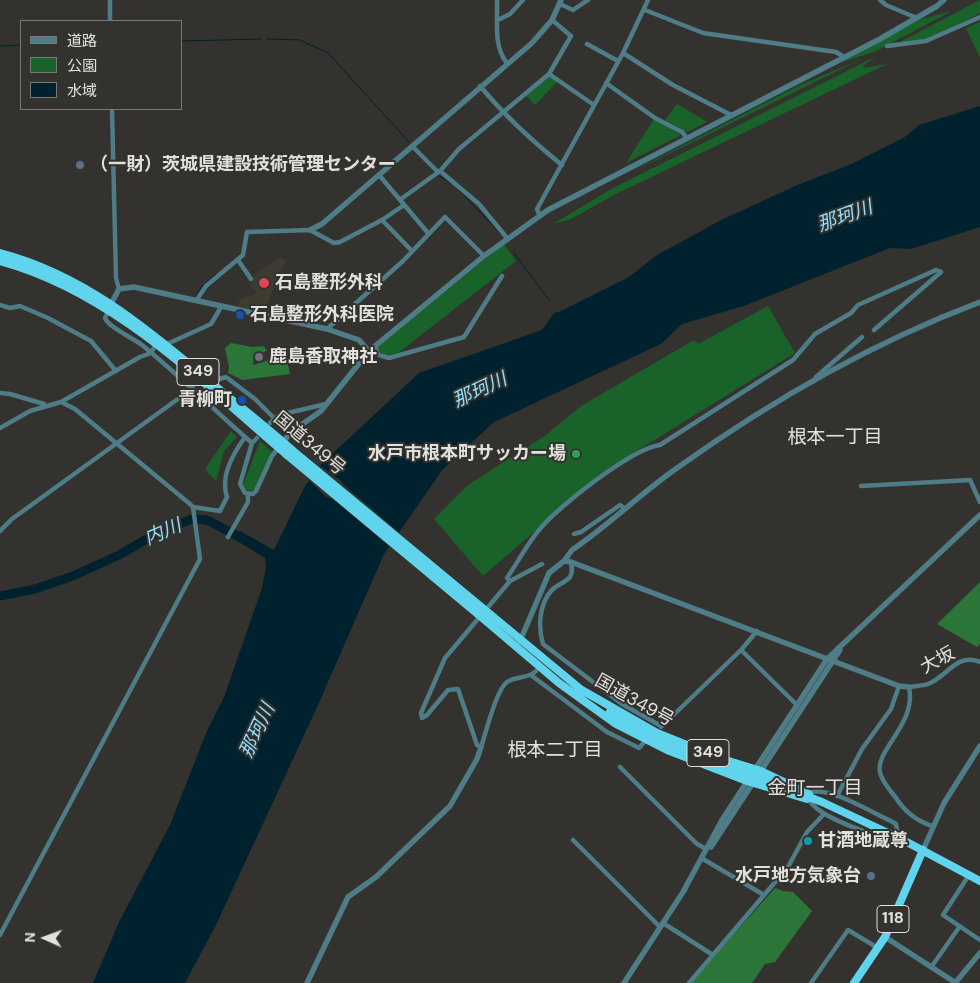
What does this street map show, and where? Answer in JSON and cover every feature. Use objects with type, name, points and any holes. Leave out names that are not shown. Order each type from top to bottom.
[{"type":"highway","name":"国道349号","points":[[0,253],[61,275],[167,344],[289,452],[616,724],[646,740],[750,782],[808,796]]},
{"type":"highway","name":"国道349号","points":[[0,261],[44,275],[110,307],[281,445]]},
{"type":"highway","name":"国道349号","points":[[578,692],[609,713],[666,743],[822,802],[903,840],[980,881]]},
{"type":"highway","name":"国道349号","points":[[578,692],[720,758],[758,770],[808,796],[889,832]]},
{"type":"highway","name":"118","points":[[854,983],[885,937],[922,850]]},
{"type":"street","points":[[110,0],[110,20]]},
{"type":"street","points":[[497,0],[499,50],[507,63]]},
{"type":"street","points":[[498,20],[510,14],[523,0]]},
{"type":"street","points":[[196,302],[206,286],[243,255],[247,232],[310,230],[322,224],[543,32],[552,20],[561,2],[573,10],[588,0]]},
{"type":"street","points":[[540,216],[537,209],[623,54],[648,0]]},
{"type":"street","points":[[880,0],[886,5],[917,18]]},
{"type":"street","points":[[257,438],[252,443],[240,484],[242,491],[248,494],[256,491],[272,456],[290,432],[314,417],[327,404],[370,351],[507,238],[540,216],[917,18],[944,0]]},
{"type":"street","points":[[645,10],[703,33],[836,52],[844,57]]},
{"type":"street","points":[[887,46],[926,41],[980,17]]},
{"type":"street","points":[[401,199],[439,172],[459,149],[550,74],[571,36],[552,20]]},
{"type":"street","points":[[586,44],[618,61]]},
{"type":"street","points":[[623,54],[673,84],[731,115]]},
{"type":"street","points":[[550,74],[594,105]]},
{"type":"street","points":[[606,83],[655,118],[682,132],[687,138]]},
{"type":"street","points":[[480,86],[503,114],[530,140],[562,165]]},
{"type":"street","points":[[112,110],[116,278],[119,289],[105,318],[109,324],[127,334],[193,388],[252,443]]},
{"type":"street","points":[[412,146],[439,172],[479,204],[507,238]]},
{"type":"street","points":[[379,175],[428,233]]},
{"type":"street","points":[[310,230],[334,243],[340,242],[382,220],[404,204]]},
{"type":"street","points":[[328,329],[412,251],[445,217],[484,256]]},
{"type":"street","points":[[382,220],[412,251]]},
{"type":"street","points":[[238,260],[251,280]]},
{"type":"street","points":[[510,581],[507,578],[539,529],[607,472],[643,451],[660,445],[793,360],[812,337],[851,313],[858,305],[936,270],[941,272],[874,330]]},
{"type":"street","points":[[375,347],[379,355],[389,358],[464,337],[502,276]]},
{"type":"street","points":[[119,289],[134,288],[328,329],[360,340],[370,351]]},
{"type":"street","points":[[518,643],[549,573],[568,561],[572,550],[624,508],[707,447],[816,380],[890,339],[980,302]]},
{"type":"street","points":[[0,305],[10,308],[20,306],[48,318],[91,341],[116,371]]},
{"type":"street","points":[[167,344],[212,324],[221,307]]},
{"type":"street","points":[[816,380],[816,377],[862,337]]},
{"type":"street","points":[[0,428],[30,411],[61,402],[151,353],[156,344]]},
{"type":"street","points":[[216,380],[226,377],[255,398],[274,418]]},
{"type":"street","points":[[0,531],[12,519],[119,444],[193,388]]},
{"type":"street","points":[[0,393],[10,394],[48,406]]},
{"type":"street","points":[[61,402],[75,409],[193,507],[220,511],[228,497],[224,483],[230,463],[235,450],[245,437]]},
{"type":"street","points":[[270,423],[274,418],[327,404]]},
{"type":"street","points":[[861,486],[970,480],[980,502]]},
{"type":"street","points":[[228,537],[248,502],[248,494]]},
{"type":"street","points":[[574,534],[581,532],[620,505],[624,508]]},
{"type":"street","points":[[0,935],[200,559],[193,507]]},
{"type":"street","points":[[758,770],[797,705],[829,660],[870,617],[980,515]]},
{"type":"street","points":[[568,561],[899,686],[909,687],[911,699],[908,712],[881,759],[880,775],[903,809],[932,826]]},
{"type":"street","points":[[568,561],[572,571],[570,578],[550,592],[540,616],[541,637],[544,644],[551,654],[659,730],[741,650],[757,631]]},
{"type":"street","points":[[481,748],[478,745],[458,690],[448,690],[428,715],[422,718],[421,712],[445,658],[510,581],[542,564]]},
{"type":"street","points":[[741,650],[797,705]]},
{"type":"street","name":"大坂","points":[[909,687],[929,684],[958,662],[973,659],[980,662]]},
{"type":"street","points":[[683,892],[706,849],[829,660]]},
{"type":"street","points":[[532,676],[536,671]]},
{"type":"street","points":[[307,983],[348,897],[376,877],[450,806],[477,759],[502,686],[515,678],[532,676],[607,732],[638,748],[646,740]]},
{"type":"street","points":[[837,796],[862,749],[891,709],[899,686]]},
{"type":"street","points":[[922,850],[951,790],[980,746]]},
{"type":"street","points":[[620,767],[697,844],[706,849]]},
{"type":"street","points":[[624,983],[683,892],[750,782]]},
{"type":"street","points":[[821,791],[837,796],[894,823],[897,830],[892,838],[884,839],[824,814],[811,805],[808,796],[821,791]]},
{"type":"street","points":[[689,983],[788,867],[807,832],[824,814]]},
{"type":"street","points":[[574,840],[662,925],[713,955]]},
{"type":"street","points":[[703,859],[764,894]]},
{"type":"street","points":[[969,875],[943,915],[980,940]]},
{"type":"street","points":[[932,966],[960,926]]},
{"type":"street","points":[[811,983],[848,930],[878,948]]},
{"type":"street","points":[[885,937],[932,966],[955,983],[980,953]]},
{"type":"shaded area","name":"石島整形外科","points":[[280,257],[287,261],[278,273],[265,312],[238,306],[240,299],[257,293],[250,285],[254,281],[252,277]]},
{"type":"green space","points":[[980,0],[980,13],[927,40],[894,45]]},
{"type":"green space","points":[[952,11],[876,51],[840,63],[921,19]]},
{"type":"green space","points":[[980,22],[980,58],[966,28]]},
{"type":"green space","points":[[877,56],[863,66],[865,68],[887,64],[616,194],[571,219],[553,224],[613,188]]},
{"type":"green space","points":[[866,57],[638,169],[637,169],[796,87]]},
{"type":"green space","points":[[549,76],[558,81],[535,105],[526,96]]},
{"type":"green space","points":[[677,104],[707,122],[687,132],[665,120]]},
{"type":"green space","points":[[654,119],[681,135],[626,163]]},
{"type":"green space","points":[[504,244],[516,261],[398,353],[384,356],[377,347]]},
{"type":"green space","name":"水戸市根本町サッカー場","points":[[768,306],[795,353],[606,470],[483,576],[434,519],[468,485],[546,435],[581,406],[694,340],[698,344]]},
{"type":"green space","points":[[231,343],[252,347],[264,346],[267,351],[254,355],[253,365],[286,355],[290,374],[242,380],[228,373],[229,367],[225,348]]},
{"type":"green space","points":[[231,431],[237,437],[224,451],[216,481],[205,469]]},
{"type":"green space","points":[[260,441],[272,452],[257,487],[253,491],[244,490],[243,485]]},
{"type":"green space","points":[[980,582],[980,644],[977,647],[937,624]]},
{"type":"green space","points":[[775,888],[793,892],[812,911],[775,962],[765,964],[752,983],[690,983]]},
{"type":"water","name":"那珂川","points":[[980,106],[980,227],[911,249],[890,248],[744,306],[682,324],[661,344],[494,422],[443,469],[384,554],[318,705],[216,925],[185,983],[93,983],[119,922],[170,825],[206,733],[224,697],[262,588],[266,567],[265,558],[234,539],[240,531],[274,550],[304,488],[317,468],[419,373],[542,330],[554,313],[629,277],[657,255],[721,220],[795,186],[851,164],[905,137],[919,125]]},
{"type":"pier","points":[[318,464],[340,480],[400,533],[391,548],[333,499],[326,497],[307,478]]},
{"type":"waterway","points":[[182,41],[262,39]]},
{"type":"waterway","points":[[267,39],[300,40],[328,53],[409,142]]},
{"type":"waterway","points":[[0,46],[20,45]]},
{"type":"waterway","points":[[439,176],[451,183]]},
{"type":"waterway","points":[[458,189],[501,234]]},
{"type":"waterway","points":[[514,253],[549,300]]},
{"type":"waterway","points":[[196,295],[202,286],[216,274]]},
{"type":"waterway","name":"内川","points":[[0,596],[35,589],[73,576],[119,555],[159,532],[192,519],[207,520],[247,541]]},
{"type":"place","name":"（一財）茨城県建設技術管理センター","points":[[80,165]]},
{"type":"place","name":"石島整形外科","points":[[264,283]]},
{"type":"place","name":"石島整形外科医院","points":[[240,315]]},
{"type":"place","name":"鹿島香取神社","points":[[259,357]]},
{"type":"place","name":"青柳町","points":[[242,400]]},
{"type":"place","name":"水戸市根本町サッカー場","points":[[576,454]]},
{"type":"place","name":"甘酒地蔵尊","points":[[808,841]]},
{"type":"place","name":"水戸地方気象台","points":[[871,876]]},
{"type":"district","name":"根本一丁目","points":[[835,438]]},
{"type":"district","name":"根本二丁目","points":[[555,751]]},
{"type":"district","name":"金町一丁目","points":[[815,789]]}]
